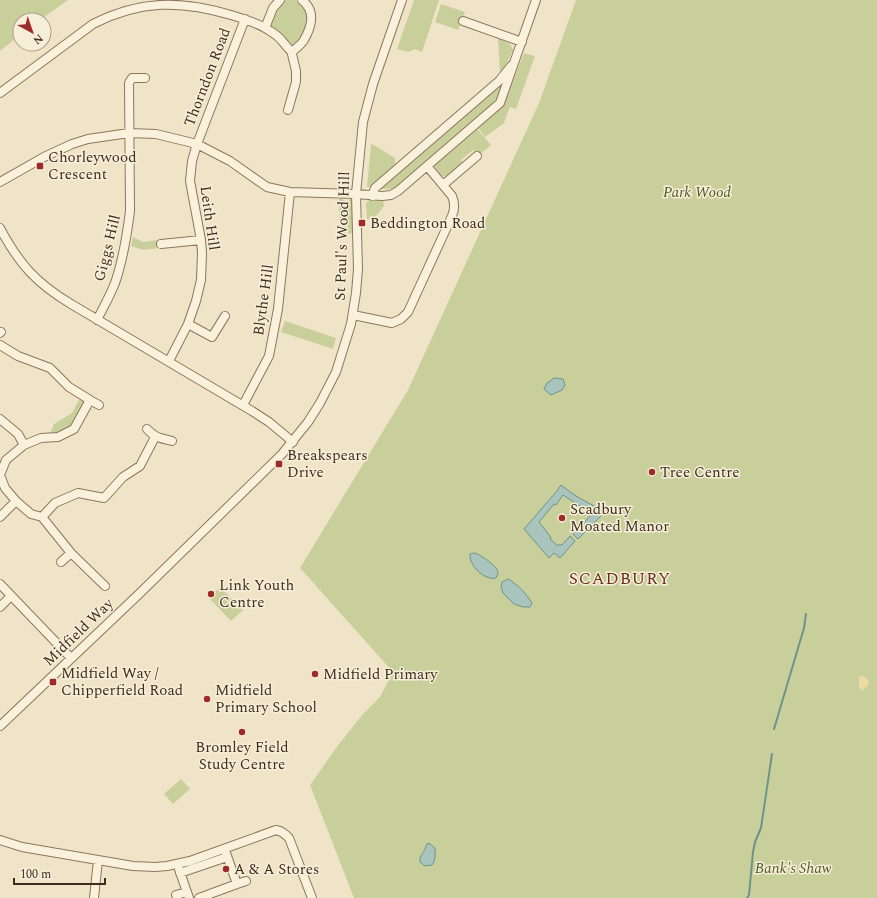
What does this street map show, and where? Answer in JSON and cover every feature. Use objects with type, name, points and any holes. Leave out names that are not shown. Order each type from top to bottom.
[{"type":"street","points":[[265,28],[273,8],[280,0]]},
{"type":"street","points":[[292,52],[303,41],[311,23],[311,11],[308,5],[302,0]]},
{"type":"street","name":"St Paul's Wood Hill","points":[[175,559],[293,442],[320,403],[329,386],[342,354],[351,324],[356,293],[358,268],[356,194],[363,122],[373,84],[402,0]]},
{"type":"street","points":[[0,182],[44,157],[72,144],[88,139],[129,133],[156,134],[196,144],[230,161],[267,187],[290,192],[356,194],[372,196],[387,196],[395,194],[500,104],[536,0]]},
{"type":"street","points":[[0,93],[93,24],[129,8],[153,3],[178,3],[209,8],[244,19],[265,28],[277,36],[292,52],[296,71],[296,82],[288,110]]},
{"type":"street","name":"Thorndon Road","points":[[196,144],[244,19]]},
{"type":"street","points":[[463,21],[522,42]]},
{"type":"street","points":[[372,196],[375,188],[500,81],[516,59]]},
{"type":"street","name":"Giggs Hill","points":[[98,320],[115,283],[126,244],[130,211],[129,83],[132,78],[145,78]]},
{"type":"street","name":"Leith Hill","points":[[169,361],[188,324],[196,301],[200,280],[202,253],[201,240],[190,181],[192,161],[196,144]]},
{"type":"street","points":[[443,185],[477,156]]},
{"type":"street","points":[[353,315],[392,323],[401,319],[408,312],[453,213],[453,199],[427,166]]},
{"type":"street","name":"Blythe Hill","points":[[242,405],[269,356],[278,309],[290,192]]},
{"type":"street","points":[[0,228],[18,258],[35,278],[54,294],[270,422],[293,442]]},
{"type":"street","points":[[161,244],[201,240]]},
{"type":"street","points":[[188,324],[212,337],[225,316]]},
{"type":"street","points":[[0,345],[18,356],[50,368],[69,387],[99,405]]},
{"type":"street","points":[[90,400],[74,430],[58,437],[41,438],[24,445],[6,460],[0,475],[5,488],[16,501],[31,514],[42,517],[71,553],[105,586]]},
{"type":"street","points":[[0,419],[18,434],[24,445]]},
{"type":"street","points":[[147,429],[152,435],[172,441]]},
{"type":"street","points":[[42,517],[55,503],[78,493],[104,498],[123,477],[140,466],[155,436]]},
{"type":"street","points":[[0,516],[16,501]]},
{"type":"street","points":[[62,562],[71,553]]},
{"type":"street","name":"Midfield Way","points":[[0,726],[175,559]]},
{"type":"street","points":[[0,584],[72,658]]},
{"type":"street","points":[[0,607],[12,596]]},
{"type":"street","points":[[0,840],[22,846],[145,867],[177,864],[276,830],[285,834],[289,838],[312,898]]},
{"type":"street","points":[[224,849],[237,884]]},
{"type":"street","points":[[180,873],[227,858]]},
{"type":"street","points":[[94,898],[98,860]]},
{"type":"street","points":[[176,895],[188,895],[177,864]]},
{"type":"street","points":[[199,898],[214,895],[246,881]]},
{"type":"green space","points":[[0,0],[68,0],[51,12],[12,12],[12,41],[0,51]]},
{"type":"green space","points":[[284,0],[296,0],[308,9],[306,33],[296,45],[292,46],[270,26],[277,8]]},
{"type":"green space","points":[[414,0],[439,0],[422,52],[415,49],[408,52],[397,49]]},
{"type":"green space","points":[[576,0],[877,0],[877,898],[354,898],[310,785],[339,744],[363,714],[380,697],[393,672],[300,568],[408,390],[539,103]]},
{"type":"green space","points":[[441,4],[465,12],[458,30],[435,22]]},
{"type":"green space","points":[[498,38],[510,44],[513,50],[504,69],[500,72]]},
{"type":"green space","points":[[524,53],[535,56],[516,109],[510,107],[504,123],[485,137],[478,128],[504,104]]},
{"type":"green space","points":[[508,75],[498,102],[394,189],[378,189]]},
{"type":"green space","points":[[477,129],[491,145],[478,156],[473,150],[461,160],[465,164],[449,177],[442,176],[435,165]]},
{"type":"green space","points":[[371,144],[395,158],[395,165],[369,187],[367,187]]},
{"type":"green space","points":[[339,199],[345,201],[346,234],[340,234]]},
{"type":"green space","points":[[352,199],[353,233],[348,234],[347,200]]},
{"type":"green space","points":[[369,200],[383,200],[384,206],[373,220],[367,219],[366,203]]},
{"type":"green space","points":[[133,237],[143,242],[158,240],[159,248],[143,250],[131,246]]},
{"type":"green space","points":[[285,321],[336,338],[333,349],[281,332]]},
{"type":"green space","points":[[80,398],[84,401],[84,405],[72,428],[49,436],[54,424],[72,413]]},
{"type":"green space","points":[[220,587],[243,610],[231,621],[209,598]]},
{"type":"green space","points":[[181,779],[190,789],[173,804],[164,794]]},
{"type":"sand","points":[[860,676],[866,678],[869,682],[862,691],[859,687]]},
{"type":"water","points":[[554,378],[563,379],[565,385],[562,390],[551,395],[544,389],[547,383]]},
{"type":"water","points":[[561,485],[576,496],[605,512],[578,539],[573,534],[592,514],[563,495],[556,505],[554,504],[539,522],[550,536],[551,540],[557,545],[562,545],[570,536],[575,541],[560,558],[554,553],[549,558],[524,529]]},
{"type":"water","points":[[474,553],[486,559],[496,568],[498,574],[496,578],[486,577],[476,569],[470,558],[470,554]]},
{"type":"water","points":[[508,579],[527,595],[532,603],[530,607],[523,607],[514,604],[503,593],[501,587],[502,582]]},
{"type":"water","points":[[428,843],[435,848],[435,857],[432,865],[425,866],[420,862],[420,860],[421,855]]},
{"type":"waterway","points":[[774,729],[804,628],[806,614]]},
{"type":"waterway","points":[[747,898],[749,895],[753,852],[755,842],[761,828],[772,754]]},
{"type":"place","name":"Chorleywood Crescent","points":[[40,166]]},
{"type":"place","name":"Beddington Road","points":[[362,223]]},
{"type":"place","name":"Breakspears Drive","points":[[279,464]]},
{"type":"place","name":"Tree Centre","points":[[652,472]]},
{"type":"place","name":"Scadbury Moated Manor","points":[[562,518]]},
{"type":"place","name":"Link Youth Centre","points":[[211,594]]},
{"type":"place","name":"Midfield Primary","points":[[315,674]]},
{"type":"place","name":"Midfield Way / Chipperfield Road","points":[[53,682]]},
{"type":"place","name":"Midfield Primary School","points":[[207,699]]},
{"type":"place","name":"Bromley Field Study Centre","points":[[242,732]]},
{"type":"place","name":"A & A Stores","points":[[226,869]]},
{"type":"district","name":"SCADBURY","points":[[620,578]]},
{"type":"park label","name":"Park Wood","points":[[697,192]]},
{"type":"park label","name":"Bank's Shaw","points":[[793,868]]}]
